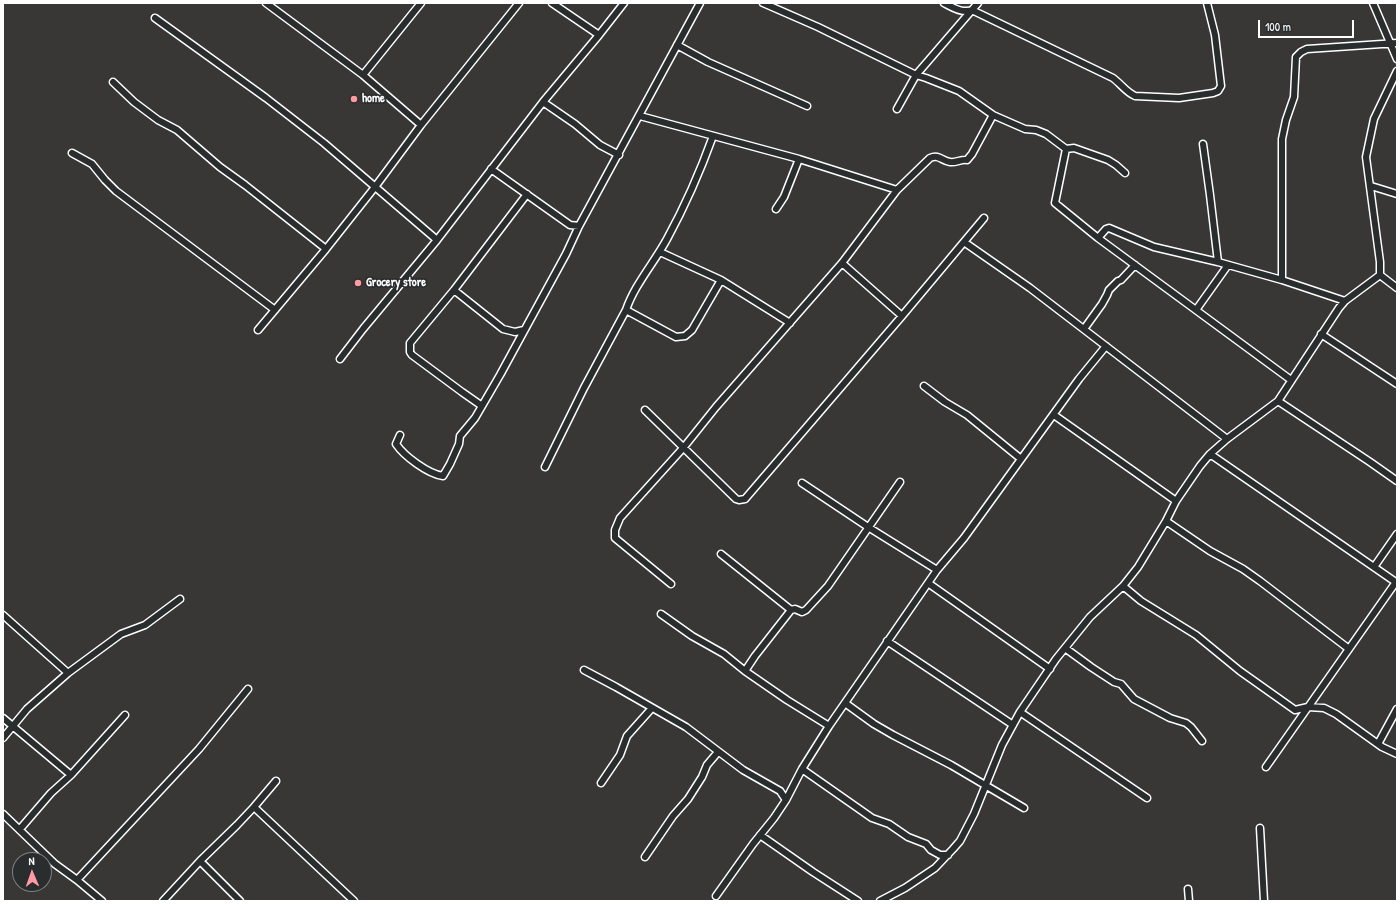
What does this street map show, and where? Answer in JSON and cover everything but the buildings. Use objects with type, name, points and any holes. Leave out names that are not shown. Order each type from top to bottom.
[{"type":"street","points":[[266,3],[363,76],[421,125]]},
{"type":"street","points":[[363,76],[421,3]]},
{"type":"street","points":[[258,330],[326,249],[421,125],[519,3]]},
{"type":"street","points":[[552,3],[600,35]]},
{"type":"street","points":[[340,359],[437,240],[543,102],[600,35],[624,3]]},
{"type":"street","points":[[400,435],[396,444],[400,450],[410,459],[442,476],[456,451],[460,436],[475,418],[482,406],[566,254],[579,226],[619,155],[700,3]]},
{"type":"street","points":[[763,3],[818,27],[916,75],[959,91],[993,115],[1026,129],[1036,130],[1046,134],[1066,148],[1074,148],[1108,160],[1125,173]]},
{"type":"street","points":[[944,3],[966,12],[972,10],[1113,78],[1121,83],[1131,94],[1136,96],[1179,98],[1213,93],[1218,91],[1221,86],[1215,35],[1207,3]]},
{"type":"street","points":[[897,109],[916,75],[978,3]]},
{"type":"street","points":[[1373,3],[1394,43],[1397,59]]},
{"type":"street","points":[[155,18],[266,98],[324,143],[437,240]]},
{"type":"street","points":[[1282,280],[1282,139],[1286,120],[1294,97],[1296,57],[1307,49],[1394,43]]},
{"type":"street","points":[[677,45],[708,62],[807,106]]},
{"type":"street","points":[[1380,276],[1380,262],[1366,157],[1374,120],[1397,71]]},
{"type":"street","points":[[113,82],[134,102],[158,120],[177,130],[220,167],[326,249]]},
{"type":"street","points":[[543,102],[575,124],[600,145],[619,155]]},
{"type":"street","points":[[671,584],[615,538],[614,530],[620,518],[684,447],[716,407],[842,263],[897,190],[930,158],[938,156],[950,162],[964,159],[967,160],[972,154],[993,115]]},
{"type":"street","points":[[640,116],[799,159],[897,190]]},
{"type":"street","points":[[545,468],[584,388],[626,310],[630,297],[660,252],[692,189],[712,136]]},
{"type":"street","points":[[1203,144],[1218,262]]},
{"type":"street","points":[[1066,148],[1055,203],[1098,238],[1291,380]]},
{"type":"street","points":[[72,153],[92,164],[116,192],[275,310]]},
{"type":"street","points":[[776,209],[784,197],[799,159]]},
{"type":"street","points":[[491,169],[570,226],[579,226]]},
{"type":"street","points":[[1371,186],[1397,194]]},
{"type":"street","points":[[482,406],[410,352],[410,343],[454,290],[527,194]]},
{"type":"street","points":[[645,410],[736,499],[745,499],[984,218]]},
{"type":"street","points":[[1098,238],[1106,229],[1109,228],[1154,247],[1218,262],[1282,280],[1344,301]]},
{"type":"street","points":[[964,242],[1030,288],[1227,438]]},
{"type":"street","points":[[660,252],[721,280],[790,323]]},
{"type":"street","points":[[842,263],[902,316]]},
{"type":"street","points":[[1084,329],[1102,304],[1108,290],[1118,281],[1122,280],[1135,265]]},
{"type":"street","points":[[1196,310],[1228,265]]},
{"type":"street","points":[[1380,276],[1397,288]]},
{"type":"street","points":[[880,901],[905,888],[930,872],[960,841],[974,814],[984,786],[1002,745],[1020,712],[1056,659],[1090,618],[1123,586],[1138,567],[1166,522],[1176,501],[1210,454],[1227,438],[1278,401],[1344,301],[1380,276]]},
{"type":"street","points":[[626,310],[676,337],[685,336],[692,330],[721,280]]},
{"type":"street","points":[[454,290],[503,329],[515,332],[524,330]]},
{"type":"street","points":[[1321,334],[1397,384]]},
{"type":"street","points":[[716,896],[774,818],[829,726],[937,570],[964,538],[1079,380],[1106,346]]},
{"type":"street","points":[[924,386],[967,415],[1021,459]]},
{"type":"street","points":[[1278,401],[1397,481]]},
{"type":"street","points":[[1054,415],[1176,501]]},
{"type":"street","points":[[1210,454],[1396,583],[1266,767]]},
{"type":"street","points":[[721,554],[791,610],[795,609],[802,612],[806,610],[815,598],[828,586],[900,482]]},
{"type":"street","points":[[802,484],[937,570]]},
{"type":"street","points":[[1166,522],[1210,551],[1243,569],[1349,649]]},
{"type":"street","points":[[1374,567],[1397,534]]},
{"type":"street","points":[[928,583],[1050,669]]},
{"type":"street","points":[[1123,586],[1141,601],[1196,636],[1295,710],[1308,707],[1320,707],[1336,714],[1378,744],[1397,754]]},
{"type":"street","points":[[3,738],[20,716],[34,702],[68,673],[121,634],[145,625],[180,599]]},
{"type":"street","points":[[744,672],[791,610]]},
{"type":"street","points":[[660,614],[692,636],[724,654],[744,672],[829,726]]},
{"type":"street","points":[[3,615],[68,673]]},
{"type":"street","points":[[887,641],[1013,725]]},
{"type":"street","points":[[1065,648],[1114,682],[1121,684],[1134,699],[1170,718],[1186,723],[1202,741]]},
{"type":"street","points":[[584,670],[686,727],[743,770],[780,791],[786,800]]},
{"type":"street","points":[[78,880],[199,749],[248,690]]},
{"type":"street","points":[[845,703],[881,728],[914,747],[951,765],[984,786],[1024,808]]},
{"type":"street","points":[[601,783],[620,755],[627,736],[652,708]]},
{"type":"street","points":[[1378,744],[1397,709]]},
{"type":"street","points":[[1020,712],[1147,798]]},
{"type":"street","points":[[20,829],[125,715]]},
{"type":"street","points":[[3,718],[71,775]]},
{"type":"street","points":[[645,857],[673,816],[688,799],[702,777],[707,765],[718,752]]},
{"type":"street","points":[[802,769],[872,818],[889,824],[908,837],[926,844],[931,850],[940,855],[948,855]]},
{"type":"street","points":[[163,901],[200,861],[254,807],[276,781]]},
{"type":"street","points":[[780,791],[792,789]]},
{"type":"street","points":[[254,807],[354,901]]},
{"type":"street","points":[[3,814],[55,864],[78,880],[102,901]]},
{"type":"street","points":[[1260,828],[1264,901]]},
{"type":"street","points":[[760,835],[858,901]]},
{"type":"street","points":[[200,861],[240,901]]},
{"type":"street","points":[[1188,889],[1188,901]]},
{"type":"place","name":"home","points":[[354,99]]},
{"type":"place","name":"Grocery store","points":[[358,283]]}]
